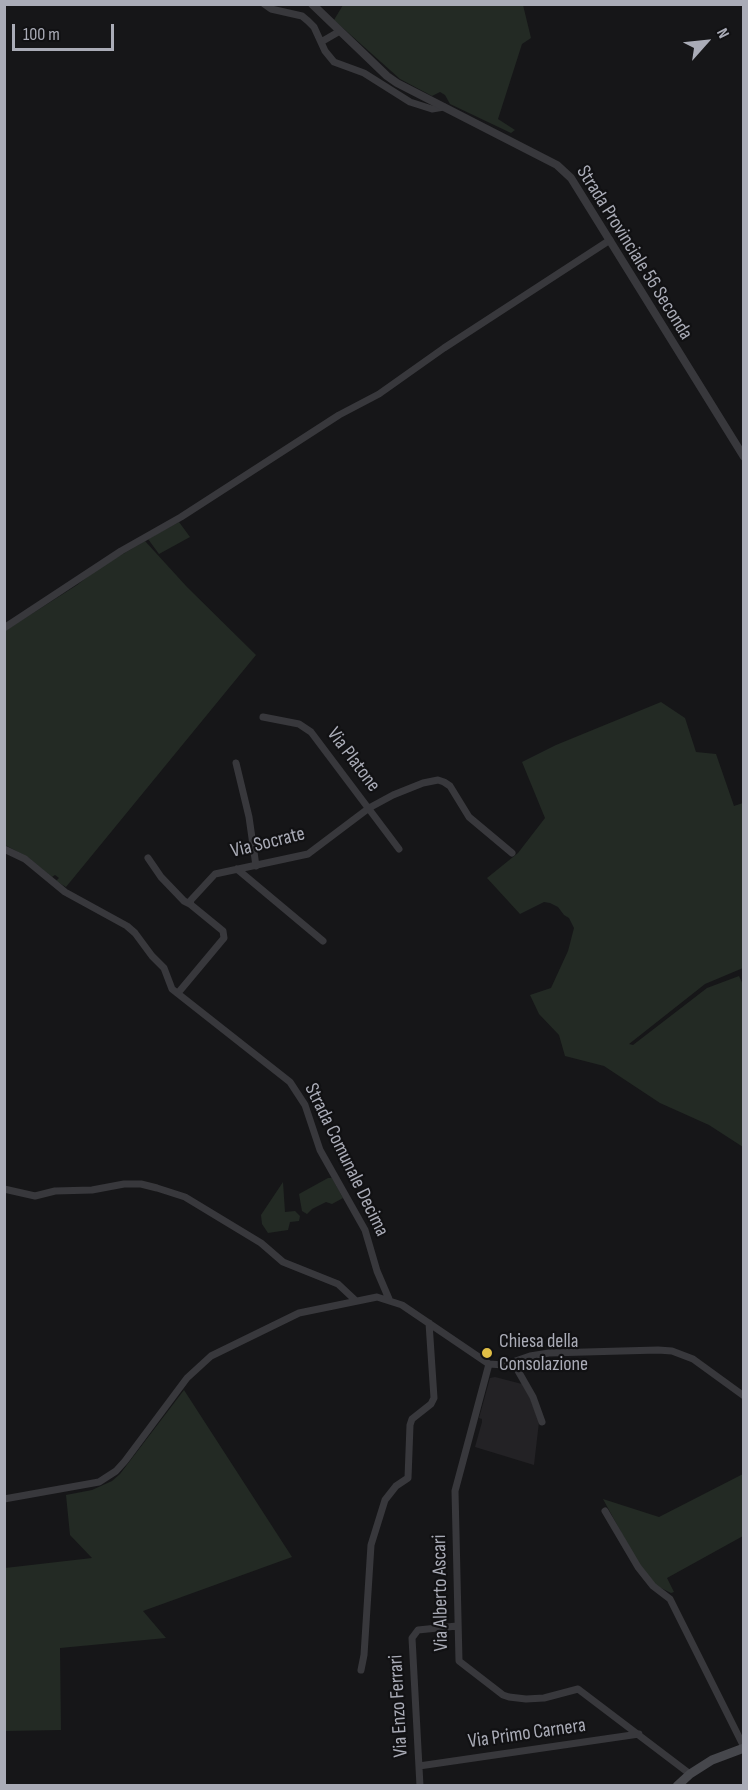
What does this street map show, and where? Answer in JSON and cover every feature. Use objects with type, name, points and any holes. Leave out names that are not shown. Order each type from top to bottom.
[{"type":"main road","points":[[677,1785],[712,1760],[744,1747]]},
{"type":"street","points":[[264,4],[271,9],[302,16],[314,27],[334,62],[364,73],[410,102],[432,109],[444,107]]},
{"type":"street","name":"Strada Provinciale 56 Seconda","points":[[312,4],[397,83],[564,171],[578,188],[744,457]]},
{"type":"street","points":[[321,42],[340,31]]},
{"type":"street","points":[[364,73],[370,60]]},
{"type":"street","points":[[4,628],[121,551],[181,517],[339,415],[380,393],[444,348],[610,240]]},
{"type":"street","name":"Via Platone","points":[[263,717],[299,724],[310,732],[399,849]]},
{"type":"street","points":[[236,763],[249,817],[256,866]]},
{"type":"street","name":"Via Socrate","points":[[190,904],[215,874],[308,854],[369,808],[393,795],[423,783],[438,780],[450,786],[469,817],[512,853]]},
{"type":"street","name":"Strada Comunale Decima","points":[[4,849],[25,859],[66,892],[115,919],[135,933],[152,956],[165,968],[172,989],[290,1082],[311,1118],[321,1150],[365,1230],[377,1271],[389,1299]]},
{"type":"street","points":[[148,858],[161,877],[184,901],[225,935],[178,993]]},
{"type":"street","points":[[237,869],[323,941]]},
{"type":"street","points":[[4,1189],[35,1196],[55,1191],[92,1190],[124,1184],[141,1184],[157,1188],[185,1197],[261,1243],[284,1262],[338,1284],[355,1300]]},
{"type":"street","points":[[4,1499],[99,1482],[116,1471],[125,1461],[187,1378],[202,1362],[299,1312],[355,1300],[377,1297],[402,1305],[489,1364],[513,1362],[549,1353],[672,1351],[693,1359],[744,1396]]},
{"type":"street","points":[[361,1670],[371,1545],[385,1500],[392,1490],[408,1478],[412,1419],[431,1404],[434,1398],[429,1323]]},
{"type":"street","points":[[513,1362],[533,1397],[542,1422]]},
{"type":"street","name":"Via Alberto Ascari","points":[[489,1364],[456,1491],[459,1661],[503,1695],[526,1700],[578,1689],[690,1774]]},
{"type":"street","points":[[605,1511],[638,1567],[653,1586],[670,1599],[744,1747]]},
{"type":"street","name":"Via Enzo Ferrari","points":[[420,1785],[412,1638],[418,1630],[457,1626]]},
{"type":"street","name":"Via Primo Carnera","points":[[419,1766],[639,1734]]},
{"type":"shaded area","points":[[343,5],[523,5],[531,38],[522,44],[498,119],[515,130],[511,133],[450,104],[445,95],[440,92],[432,96],[400,79],[334,20]]},
{"type":"shaded area","points":[[179,522],[190,537],[159,554],[148,539]]},
{"type":"shaded area","points":[[145,541],[187,587],[256,655],[66,887],[56,881],[59,878],[55,875],[52,877],[29,858],[5,845],[5,631],[77,585],[99,568]]},
{"type":"shaded area","points":[[661,702],[685,718],[696,752],[716,754],[734,806],[743,803],[743,968],[705,984],[629,1044],[633,1045],[707,988],[739,976],[744,987],[743,1147],[709,1125],[660,1103],[604,1066],[565,1056],[559,1035],[539,1014],[530,995],[551,988],[568,951],[574,928],[569,918],[558,907],[550,903],[544,902],[520,914],[487,878],[518,853],[545,818],[522,762],[556,745]]},
{"type":"shaded area","points":[[332,1178],[343,1198],[332,1204],[326,1202],[307,1214],[302,1211],[299,1194]]},
{"type":"shaded area","points":[[283,1182],[285,1212],[295,1211],[300,1216],[299,1221],[290,1222],[288,1230],[268,1233],[262,1224],[261,1215]]},
{"type":"shaded area","points":[[495,1377],[522,1384],[530,1398],[539,1422],[534,1465],[475,1447],[482,1422],[479,1418],[490,1378]]},
{"type":"shaded area","points":[[184,1390],[292,1557],[143,1611],[166,1638],[60,1648],[61,1730],[5,1731],[5,1568],[92,1558],[70,1535],[66,1495],[92,1490],[112,1481],[120,1474]]},
{"type":"shaded area","points":[[743,1474],[743,1536],[667,1578],[674,1592],[671,1593],[655,1585],[639,1565],[603,1499],[659,1517]]},
{"type":"place","name":"Chiesa della Consolazione","points":[[487,1353]]}]
